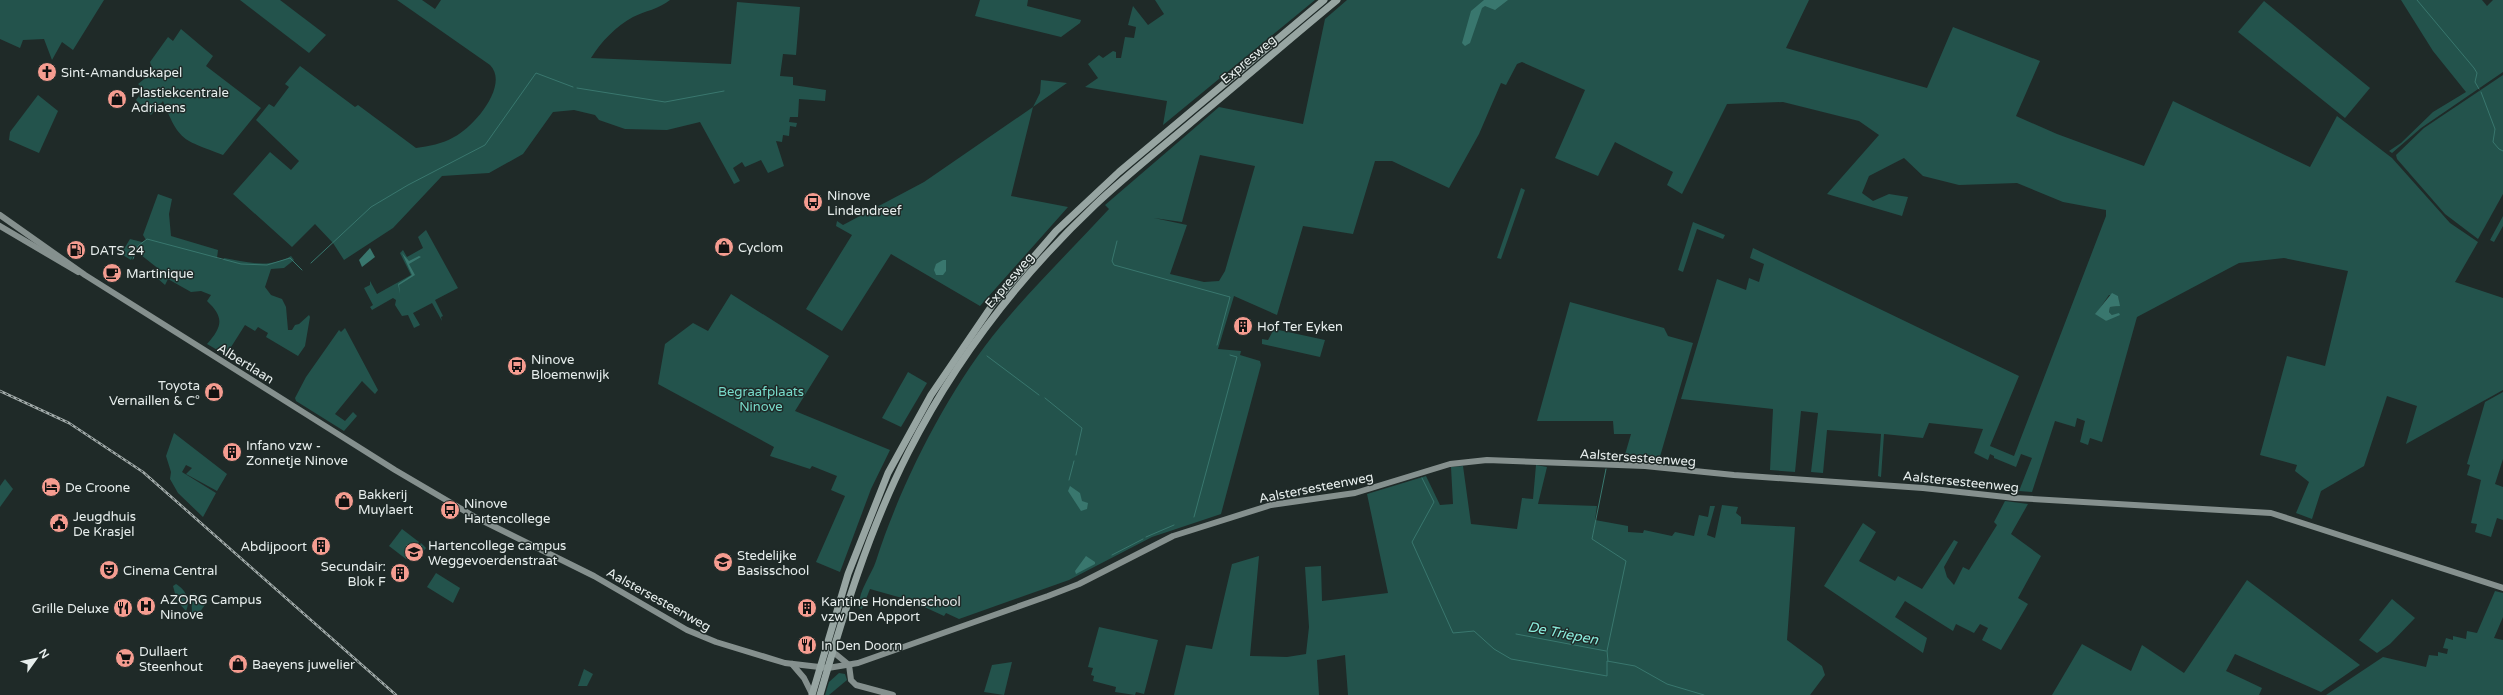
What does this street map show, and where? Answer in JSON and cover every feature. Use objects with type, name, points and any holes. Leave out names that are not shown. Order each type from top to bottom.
[{"type":"highway","name":"Expresweg","points":[[812,694],[848,574],[888,474],[931,395],[993,304],[1056,231],[1119,172],[1324,0]]},
{"type":"highway","name":"Expresweg","points":[[820,695],[832,651],[872,532],[899,471],[952,377],[1000,309],[1042,260],[1095,205],[1337,0]]},
{"type":"main road","name":"Albertlaan","points":[[0,215],[85,275],[395,470]]},
{"type":"main road","name":"Albertlaan","points":[[0,226],[66,267],[85,275]]},
{"type":"main road","name":"Aalstersesteenweg","points":[[395,470],[475,517],[594,576],[701,637],[792,664],[819,668],[849,665],[1063,591],[1173,536],[1271,505],[1355,494],[1442,466],[1467,462],[1646,466],[1734,476],[1923,488],[2015,498],[2271,513],[2503,588]]},
{"type":"main road","points":[[832,651],[849,665],[851,680],[856,685],[894,695]]},
{"type":"main road","points":[[792,664],[804,678],[812,694]]},
{"type":"green space","points":[[0,0],[104,0],[73,50],[62,42],[52,60],[44,39],[23,40],[20,48],[0,39]]},
{"type":"green space","points":[[240,0],[280,0],[326,35],[309,53]]},
{"type":"green space","points":[[397,0],[422,0],[435,9],[441,0],[670,0],[657,8],[633,17],[621,25],[604,40],[591,58],[731,64],[737,2],[800,7],[796,55],[783,54],[780,76],[793,77],[793,85],[826,90],[825,101],[799,99],[798,117],[790,117],[789,122],[797,123],[796,127],[790,126],[789,136],[783,135],[782,142],[776,141],[784,166],[768,173],[761,160],[745,167],[742,162],[733,168],[740,181],[734,184],[700,122],[667,130],[625,129],[599,120],[595,115],[574,110],[553,112],[523,154],[489,173],[442,176],[393,228],[344,260],[333,243],[315,224],[292,247],[233,194],[270,152],[291,170],[299,161],[256,120],[269,104],[274,107],[289,87],[285,84],[300,66],[355,107],[358,105],[416,148],[440,143],[462,132],[479,116],[487,105],[492,94],[495,83],[495,73],[490,65]]},
{"type":"green space","points":[[980,0],[1028,0],[1027,6],[1081,20],[1080,23],[1061,37],[975,16]]},
{"type":"green space","points":[[1155,0],[1315,0],[1163,125],[1167,101],[1085,87],[1098,78],[1088,64],[1099,55],[1103,58],[1113,51],[1116,52],[1116,58],[1121,58],[1125,37],[1134,38],[1136,27],[1128,25],[1133,6],[1148,25],[1164,14]]},
{"type":"green space","points":[[1347,0],[1809,0],[1786,48],[1927,88],[1953,27],[2040,61],[2016,116],[2057,134],[2144,166],[2173,101],[2310,167],[2337,116],[2392,158],[2450,223],[2478,242],[2455,282],[2503,298],[2503,390],[2406,444],[2417,406],[2387,396],[2364,466],[2321,491],[2312,519],[2296,513],[2309,482],[2295,471],[2297,465],[2260,455],[2287,356],[2325,366],[2348,271],[2284,258],[2239,263],[2137,317],[2102,442],[2090,438],[2088,445],[2080,442],[2085,421],[2077,418],[2075,427],[2055,421],[2032,492],[2019,491],[2032,458],[2021,454],[2016,467],[1994,458],[1994,456],[1990,454],[1988,460],[1974,453],[1983,429],[1929,423],[1923,438],[1884,434],[1881,477],[1878,476],[1881,434],[1827,430],[1823,473],[1811,472],[1818,413],[1801,411],[1795,472],[1770,470],[1773,409],[1681,399],[1717,279],[1746,290],[1749,278],[1759,282],[1764,264],[1750,258],[1753,248],[2019,376],[1990,446],[2014,456],[2106,216],[2106,210],[2063,202],[2017,183],[1959,185],[1923,176],[1904,158],[1869,176],[1862,193],[1873,201],[1889,194],[1908,197],[1902,216],[1827,194],[1879,135],[1859,121],[1783,102],[1727,104],[1682,194],[1667,185],[1673,172],[1615,142],[1598,176],[1555,158],[1585,90],[1522,62],[1517,64],[1506,85],[1501,83],[1479,134],[1449,188],[1392,161],[1375,161],[1353,234],[1303,226],[1277,315],[1234,296],[1218,349],[1241,351],[1240,355],[1260,361],[1261,365],[1221,514],[1152,537],[1069,580],[959,619],[946,613],[944,616],[909,600],[870,589],[862,609],[859,608],[859,602],[863,590],[874,567],[898,501],[912,470],[945,408],[981,351],[1040,282],[1109,209],[1105,205],[1219,107],[1303,124],[1325,19]],"holes":[[[1200,155],[1255,166],[1225,271],[1219,281],[1204,282],[1170,274],[1187,225],[1154,218],[1182,222]],[[2109,295],[2118,296],[2119,306],[2110,307],[2109,312],[2112,315],[2106,321],[2096,314]]]},
{"type":"green space","points":[[2401,0],[2482,0],[2487,6],[2493,0],[2503,0],[2503,72],[2421,128],[2392,153],[2389,151],[2401,143],[2433,112],[2466,92],[2433,51]]},
{"type":"green space","points":[[2264,1],[2370,88],[2345,118],[2238,32]]},
{"type":"green space","points":[[181,29],[213,56],[206,66],[261,108],[223,155],[199,146],[184,138],[174,125],[163,101],[151,115],[136,100],[144,89],[138,84],[153,72],[150,62],[168,37],[173,41]]},
{"type":"green space","points":[[2503,75],[2503,194],[2478,239],[2445,214],[2397,159],[2396,155],[2424,128]]},
{"type":"green space","points":[[1041,80],[1067,83],[1033,107],[1040,93]]},
{"type":"green space","points":[[38,95],[58,111],[39,153],[9,140],[10,132]]},
{"type":"green space","points":[[1033,107],[1011,196],[1068,207],[980,306],[891,254],[842,331],[806,309],[852,235],[836,226],[837,221],[843,225],[924,182]]},
{"type":"green space","points":[[1521,188],[1525,190],[1501,259],[1497,258]]},
{"type":"green space","points":[[158,194],[172,199],[169,214],[171,236],[218,250],[217,258],[250,263],[267,263],[283,260],[291,256],[294,260],[284,268],[271,269],[265,287],[271,295],[282,299],[286,307],[288,330],[292,330],[295,325],[299,324],[309,315],[310,317],[305,346],[298,356],[266,337],[268,333],[258,327],[255,331],[245,325],[226,355],[207,344],[219,327],[219,317],[207,301],[211,295],[201,291],[191,292],[168,279],[165,285],[156,277],[160,270],[136,251],[131,260],[121,254],[130,239],[142,242],[146,240],[143,235]]},
{"type":"green space","points":[[2503,216],[2503,226],[2494,242],[2490,240]]},
{"type":"green space","points":[[1693,222],[1725,235],[1723,239],[1697,229],[1683,272],[1678,270]]},
{"type":"green space","points":[[426,230],[458,288],[435,300],[443,316],[441,317],[442,321],[432,303],[413,313],[420,325],[414,328],[408,315],[402,316],[395,305],[396,300],[393,298],[372,310],[370,307],[373,305],[364,288],[370,285],[370,281],[377,294],[411,275],[400,253],[403,250],[407,257],[423,248],[418,237]]},
{"type":"green space","name":"Begraafplaats Ninove","points":[[731,294],[829,356],[795,411],[890,450],[871,489],[840,572],[816,562],[845,496],[831,490],[837,476],[812,466],[810,469],[770,456],[774,447],[658,384],[665,344],[693,323],[708,331]]},
{"type":"green space","points":[[1570,302],[1664,328],[1668,336],[1693,343],[1659,460],[1624,458],[1631,434],[1614,434],[1613,421],[1537,421]]},
{"type":"green space","points":[[345,328],[378,390],[375,394],[362,381],[335,414],[345,421],[353,412],[357,416],[344,431],[296,401],[295,398],[306,377],[339,330],[341,332]]},
{"type":"green space","points":[[1274,329],[1325,340],[1320,357],[1262,344],[1262,339],[1268,340]]},
{"type":"green space","points":[[908,372],[927,383],[901,427],[882,418]]},
{"type":"green space","points":[[2503,392],[2503,459],[2495,484],[2503,487],[2503,520],[2497,518],[2491,537],[2475,532],[2477,524],[2471,523],[2481,480],[2467,475],[2470,465],[2467,464],[2485,402]]},
{"type":"green space","points":[[174,433],[227,474],[217,491],[186,474],[192,468],[186,465],[182,472],[216,493],[203,517],[178,493],[170,479],[171,472],[166,456]]},
{"type":"green space","points":[[1536,465],[1547,467],[1538,504],[1597,506],[1595,520],[1628,526],[1628,532],[1643,533],[1644,530],[1672,536],[1675,532],[1694,536],[1699,515],[1708,517],[1710,506],[1715,506],[1707,535],[1715,538],[1722,505],[1738,507],[1736,513],[1741,517],[1741,524],[1795,527],[1787,640],[1822,666],[1825,675],[1810,695],[1348,695],[1345,655],[1317,660],[1319,695],[1174,695],[1186,645],[1212,649],[1232,564],[1259,556],[1250,656],[1287,657],[1306,654],[1309,627],[1305,567],[1321,566],[1322,601],[1388,593],[1367,494],[1426,476],[1440,505],[1453,504],[1451,467],[1463,466],[1471,524],[1517,529],[1522,498],[1533,499]]},
{"type":"green space","points":[[5,479],[13,489],[0,507],[0,486]]},
{"type":"green space","points":[[2005,501],[2028,504],[2011,534],[2041,556],[2018,598],[2028,604],[2001,650],[1982,640],[1988,628],[1980,624],[1974,633],[1956,624],[1953,631],[1905,601],[1895,617],[1927,638],[1923,653],[1824,586],[1863,523],[1876,532],[1859,561],[1895,581],[1898,576],[1922,589],[1954,540],[1958,542],[1944,567],[1947,577],[1954,585],[1963,567],[1969,570],[1997,525],[1994,522]]},
{"type":"green space","points":[[402,529],[419,542],[406,559],[389,546]]},
{"type":"green space","points":[[421,543],[426,548],[416,561],[410,557]]},
{"type":"green space","points":[[436,573],[460,588],[453,603],[427,587]]},
{"type":"green space","points":[[2247,580],[2360,665],[2321,692],[2235,654],[2226,671],[2262,688],[2259,695],[2052,695],[2082,644],[2131,671],[2142,645],[2184,673]]},
{"type":"green space","points":[[176,584],[186,595],[188,603],[186,611],[177,601],[173,586]]},
{"type":"green space","points":[[2495,591],[2503,593],[2503,617],[2494,638],[2503,640],[2503,695],[2326,695],[2383,657],[2426,667],[2429,655],[2438,656],[2438,652],[2447,654],[2448,649],[2443,648],[2446,638],[2453,640],[2453,636],[2466,639],[2467,631],[2477,633]]},
{"type":"green space","points":[[194,593],[207,602],[197,616],[192,613],[191,595]]},
{"type":"green space","points":[[2392,599],[2415,618],[2390,644],[2377,653],[2359,640]]},
{"type":"green space","points":[[1099,627],[1158,640],[1144,694],[1136,692],[1135,695],[1115,692],[1116,687],[1093,681],[1094,676],[1091,675],[1093,668],[1088,667]]},
{"type":"green space","points":[[1012,662],[1004,695],[984,692],[992,665]]},
{"type":"green space","points":[[584,669],[593,674],[587,686],[578,686]]},
{"type":"green space","points":[[839,673],[845,674],[847,680],[829,695],[825,695],[829,682]]},
{"type":"shaded area","points":[[1484,0],[1508,0],[1495,10],[1485,6],[1482,8],[1470,43],[1465,46],[1462,43],[1471,11]]},
{"type":"shaded area","points":[[370,248],[375,257],[362,267],[359,260]]},
{"type":"shaded area","points":[[402,253],[409,261],[419,256],[421,257],[409,264],[415,275],[399,285],[400,294],[398,284],[412,275]]},
{"type":"shaded area","points":[[946,260],[946,271],[943,275],[936,275],[934,270],[936,264]]},
{"type":"shaded area","points":[[2112,293],[2118,296],[2120,306],[2110,307],[2109,312],[2112,315],[2119,313],[2120,315],[2106,321],[2095,314]]},
{"type":"shaded area","points":[[1070,486],[1080,493],[1082,501],[1088,503],[1087,509],[1081,511],[1068,491]]},
{"type":"shaded area","points":[[1086,556],[1095,562],[1095,564],[1076,574],[1075,571]]},
{"type":"waterway","points":[[2417,0],[2474,68],[2477,73],[2475,82],[2479,89]]},
{"type":"waterway","points":[[311,263],[371,207],[408,185],[485,145],[536,73],[573,87]]},
{"type":"waterway","points":[[577,88],[665,102],[724,91]]},
{"type":"waterway","points":[[2481,92],[2495,129],[2493,142],[2503,151]]},
{"type":"waterway","points":[[133,259],[138,246],[147,239],[241,264],[267,265],[290,258],[302,270]]},
{"type":"waterway","points":[[1117,241],[1112,261],[1114,265],[1230,297],[1217,345]]},
{"type":"waterway","points":[[1194,517],[1237,357],[1230,355]]},
{"type":"waterway","points":[[987,356],[1039,395]]},
{"type":"waterway","points":[[1045,398],[1082,428],[1076,455]]},
{"type":"waterway","points":[[1069,480],[1074,461]]},
{"type":"waterway","points":[[1606,469],[1592,539],[1626,561],[1607,651],[1608,661]]},
{"type":"waterway","points":[[1422,478],[1434,502],[1412,542],[1453,633],[1474,631],[1494,649],[1511,659],[1607,676],[1607,661],[1635,666],[1667,684],[1704,695]]},
{"type":"waterway","points":[[1146,537],[1174,525]]},
{"type":"waterway","points":[[1112,555],[1143,539]]},
{"type":"waterway","name":"De Triepen","points":[[1516,634],[1606,651]]},
{"type":"railway","points":[[0,391],[69,423],[143,472],[396,695]]},
{"type":"place","name":"Sint-Amanduskapel","points":[[47,72]]},
{"type":"place","name":"Plastiekcentrale Adriaens","points":[[117,99]]},
{"type":"place","name":"Ninove Lindendreef","points":[[813,202]]},
{"type":"place","name":"Cyclom","points":[[724,247]]},
{"type":"place","name":"DATS 24","points":[[76,250]]},
{"type":"place","name":"Martinique","points":[[112,273]]},
{"type":"place","name":"Hof Ter Eyken","points":[[1243,326]]},
{"type":"place","name":"Ninove Bloemenwijk","points":[[517,366]]},
{"type":"place","name":"Toyota Vernaillen & C°","points":[[214,392]]},
{"type":"place","name":"Infano vzw - Zonnetje Ninove","points":[[232,452]]},
{"type":"place","name":"De Croone","points":[[51,487]]},
{"type":"place","name":"Bakkerij Muylaert","points":[[344,501]]},
{"type":"place","name":"Ninove Hartencollege","points":[[450,510]]},
{"type":"place","name":"Jeugdhuis De Krasjel","points":[[59,523]]},
{"type":"place","name":"Abdijpoort","points":[[321,546]]},
{"type":"place","name":"Hartencollege campus Weggevoerdenstraat","points":[[414,552]]},
{"type":"place","name":"Stedelijke Basisschool","points":[[723,562]]},
{"type":"place","name":"Cinema Central","points":[[109,570]]},
{"type":"place","name":"Secundair: Blok F","points":[[400,573]]},
{"type":"place","name":"AZORG Campus Ninove","points":[[146,606]]},
{"type":"place","name":"Grille Deluxe","points":[[123,608]]},
{"type":"place","name":"Kantine Hondenschool vzw Den Apport","points":[[807,608]]},
{"type":"place","name":"In Den Doorn","points":[[807,645]]},
{"type":"place","name":"Dullaert Steenhout","points":[[125,658]]},
{"type":"place","name":"Baeyens juwelier","points":[[238,664]]}]
